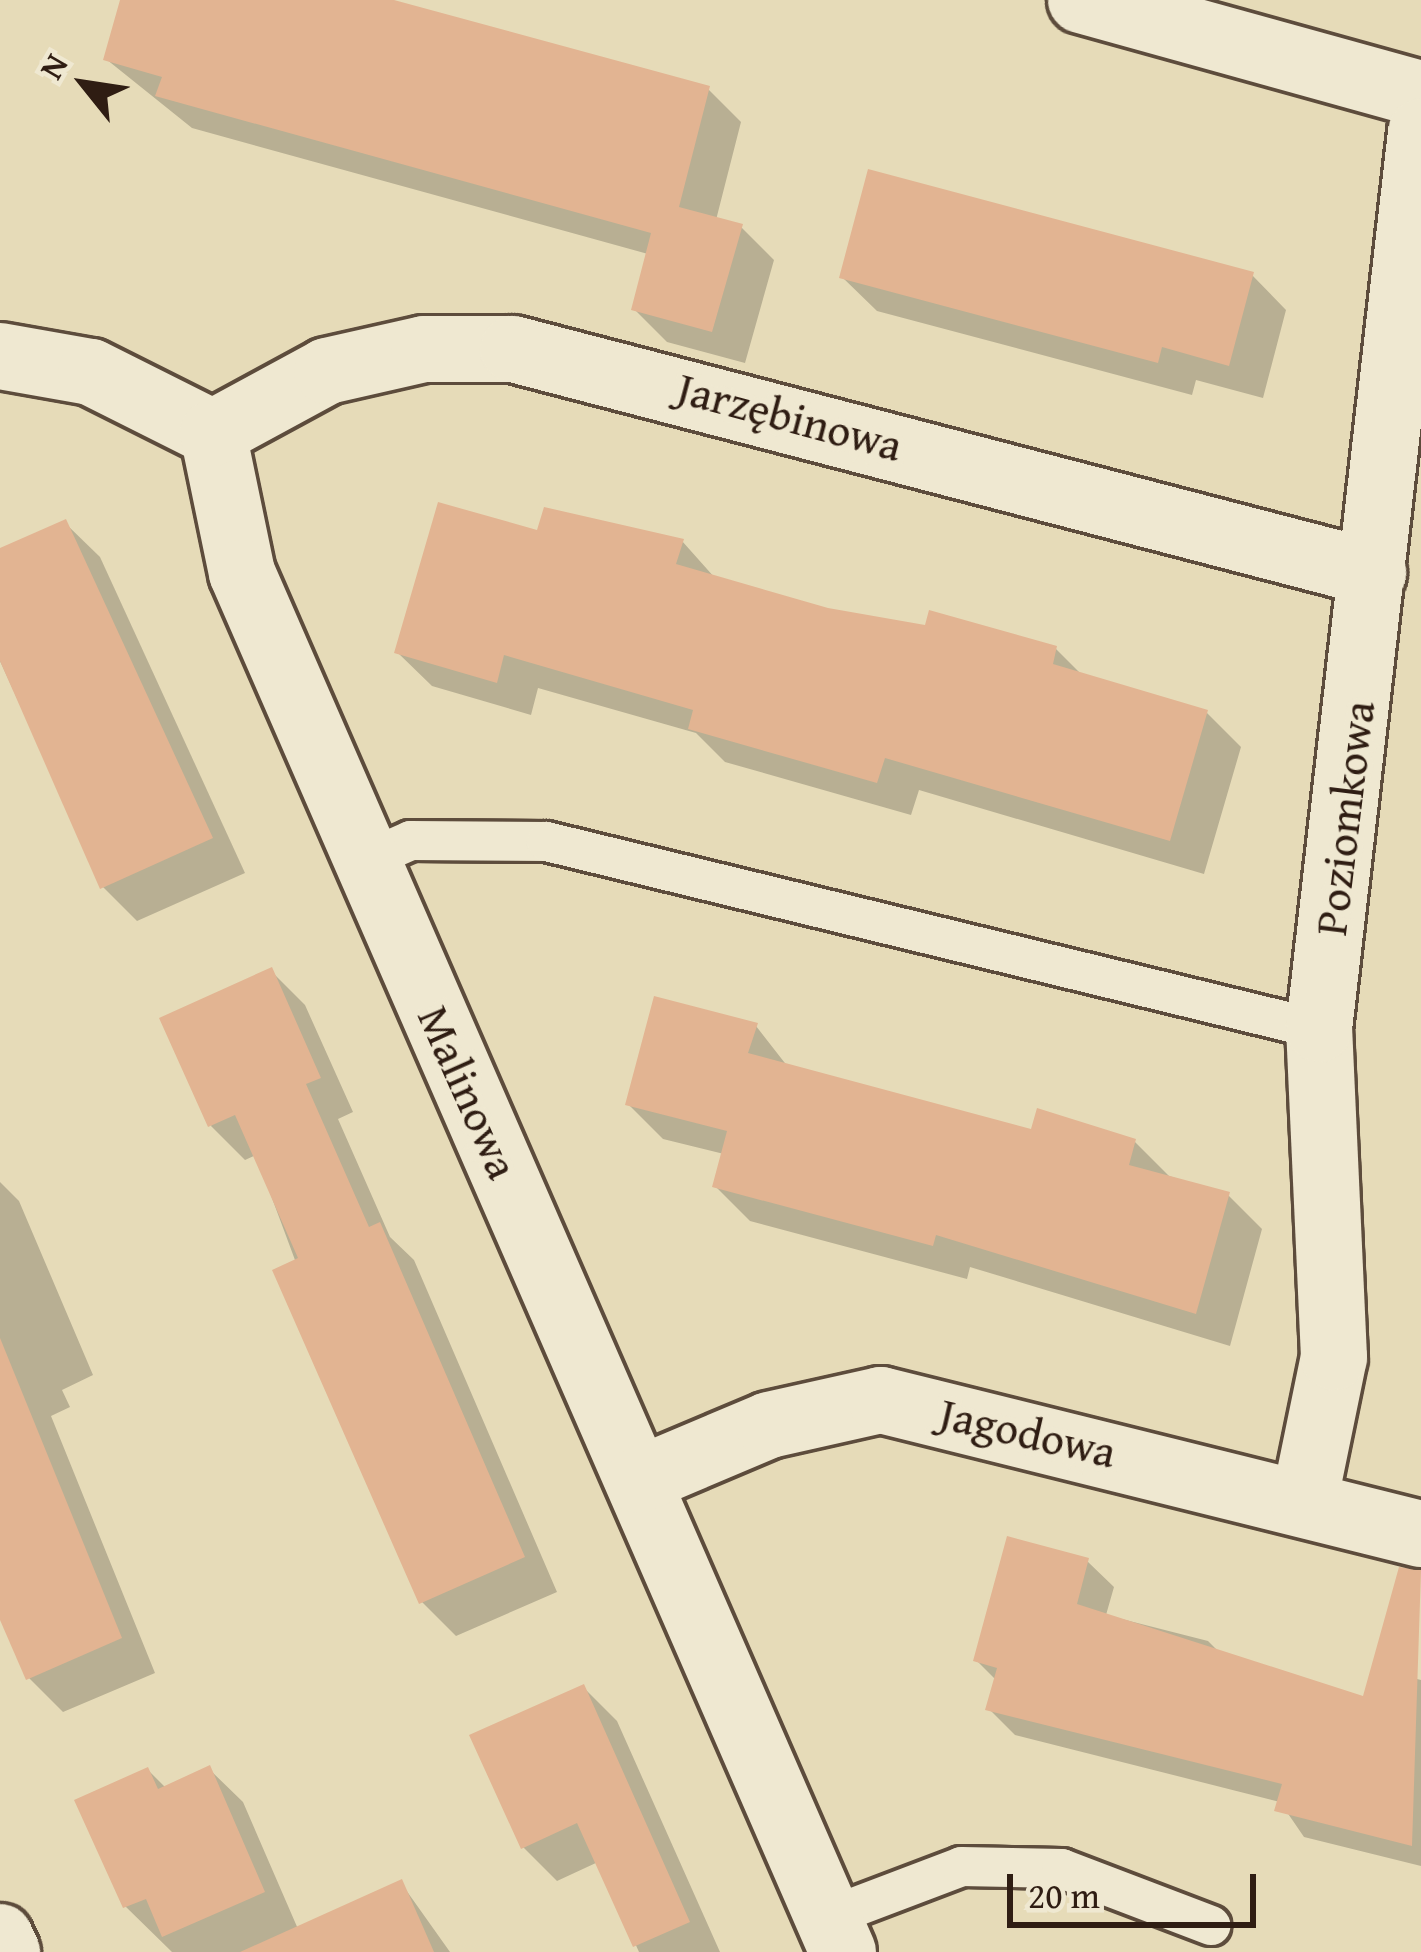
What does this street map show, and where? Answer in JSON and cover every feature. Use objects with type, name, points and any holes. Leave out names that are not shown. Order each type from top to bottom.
[{"type":"street","points":[[1081,0],[1421,94]]},
{"type":"street","name":"Poziomkowa","points":[[1304,1503],[1334,1357],[1319,1028],[1421,132]]},
{"type":"street","name":"Jarzębinowa","points":[[213,434],[327,371],[424,350],[513,349],[1373,573]]},
{"type":"street","points":[[0,356],[91,372],[213,434]]},
{"type":"street","name":"Malinowa","points":[[213,434],[242,573],[835,1934]]},
{"type":"street","name":"Jagodowa","points":[[639,1480],[769,1425],[881,1400],[1421,1534]]},
{"type":"street","points":[[0,1936],[7,1952]]},
{"type":"lane","points":[[367,859],[410,840],[546,841],[1319,1028]]},
{"type":"lane","points":[[835,1934],[961,1866],[1061,1868],[1210,1925]]},
{"type":"building","points":[[120,0],[394,0],[710,86],[679,207],[743,224],[712,332],[631,310],[651,233],[155,96],[162,77],[103,60]]},
{"type":"building","points":[[868,169],[1254,272],[1229,366],[1162,347],[1158,363],[839,278]]},
{"type":"building","points":[[438,502],[537,530],[544,507],[684,539],[676,564],[828,608],[925,625],[929,610],[1057,646],[1053,664],[1208,710],[1170,841],[885,758],[877,783],[688,729],[693,710],[504,655],[497,683],[394,653]]},
{"type":"building","points":[[66,519],[213,838],[100,889],[0,661],[0,548]]},
{"type":"building","points":[[272,967],[321,1078],[306,1084],[369,1227],[380,1222],[525,1557],[419,1604],[272,1270],[298,1258],[235,1115],[208,1127],[159,1018]]},
{"type":"building","points":[[654,996],[758,1023],[748,1053],[1031,1129],[1037,1108],[1136,1139],[1129,1165],[1230,1192],[1196,1314],[936,1235],[933,1246],[712,1187],[727,1131],[625,1105]]},
{"type":"building","points":[[0,1338],[122,1638],[26,1680],[0,1620]]},
{"type":"building","points":[[1007,1536],[1089,1558],[1077,1604],[1363,1696],[1399,1567],[1421,1570],[1412,1846],[1274,1811],[1282,1784],[985,1710],[997,1668],[973,1661]]},
{"type":"building","points":[[584,1684],[690,1922],[633,1947],[577,1823],[521,1849],[469,1735]]},
{"type":"building","points":[[210,1765],[265,1892],[162,1937],[146,1899],[123,1908],[74,1800],[148,1767],[158,1789]]},
{"type":"building","points":[[402,1879],[434,1952],[240,1952]]}]
